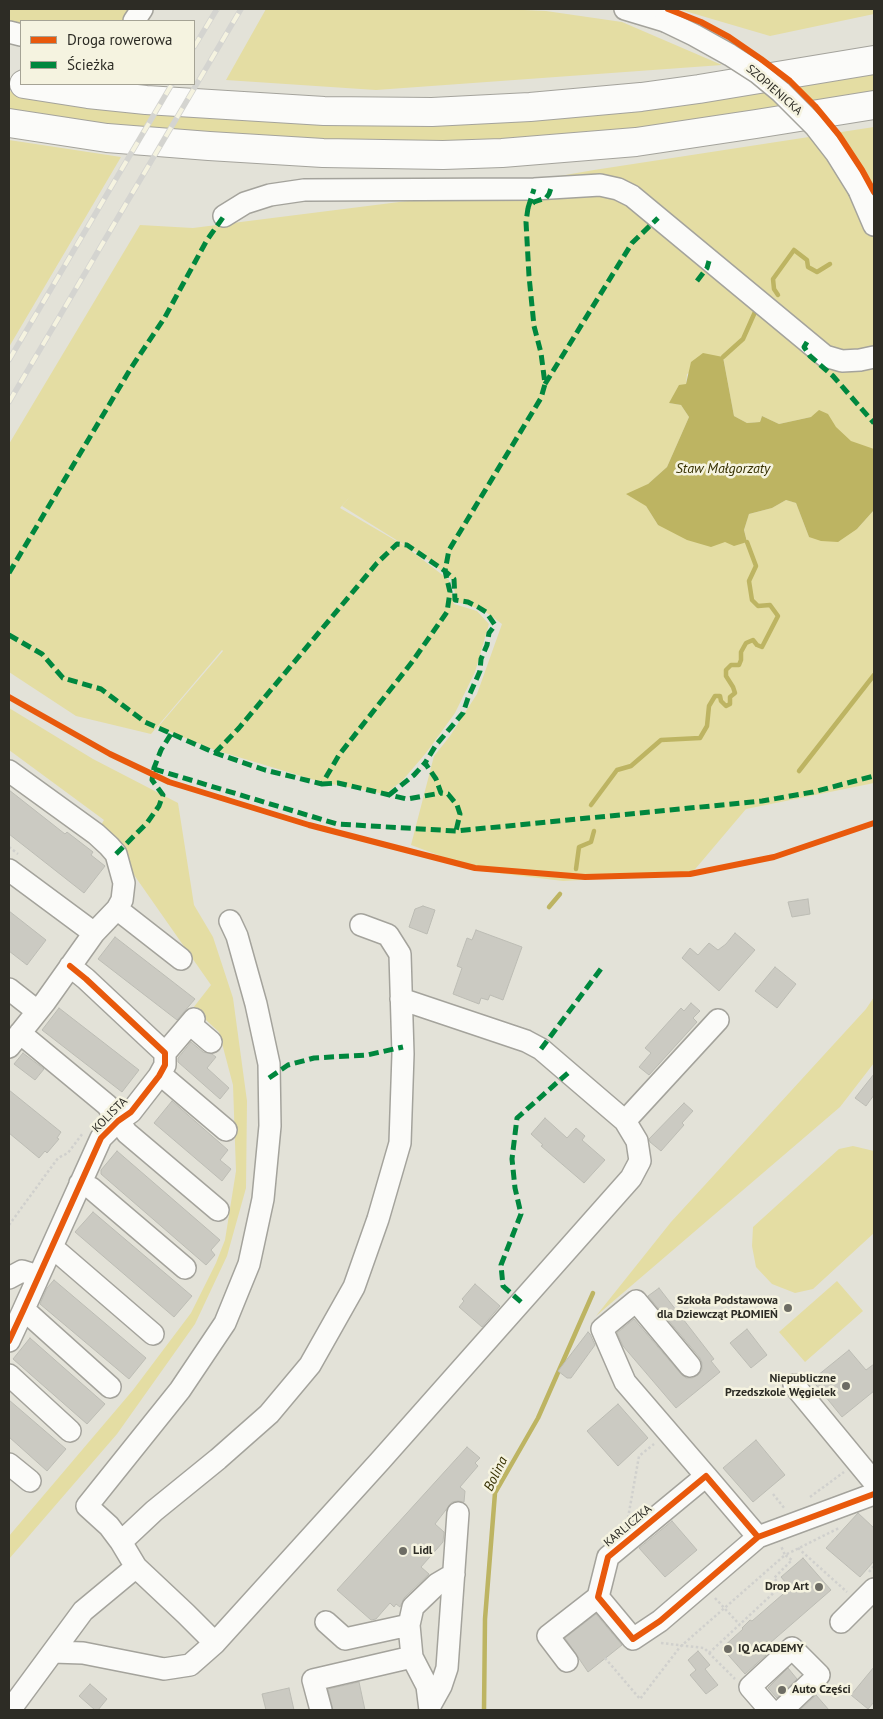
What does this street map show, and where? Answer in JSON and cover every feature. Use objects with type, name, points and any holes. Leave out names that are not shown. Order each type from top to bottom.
[{"type":"highway","points":[[29,85],[146,100],[324,111],[432,112],[530,107],[642,96],[699,89],[874,60]]},
{"type":"highway","points":[[9,123],[107,138],[265,150],[332,154],[443,155],[502,153],[636,142],[874,105]]},
{"type":"street","points":[[135,20],[142,9]]},
{"type":"street","name":"SZOPIENICKA","points":[[625,9],[665,21],[694,35],[758,73],[780,92],[815,126],[836,153],[859,190],[874,225]]},
{"type":"street","points":[[224,216],[245,203],[270,195],[304,190],[534,188],[600,185],[618,189],[632,196],[825,356],[842,361],[874,357]]},
{"type":"street","name":"KOLISTA","points":[[9,771],[96,834],[116,854],[124,883],[122,900],[117,909],[94,933],[15,1040],[108,1105],[118,1121]]},
{"type":"street","points":[[9,870],[94,933]]},
{"type":"street","points":[[117,909],[181,958]]},
{"type":"street","points":[[215,1643],[136,1567],[109,1526],[87,1506],[180,1390],[225,1323],[249,1264],[263,1199],[270,1126],[268,1064],[256,1004],[237,936],[230,922]]},
{"type":"street","points":[[121,1542],[154,1511],[218,1459],[268,1414],[310,1365],[354,1287],[378,1219],[400,1143],[403,1054],[400,954],[388,936],[361,925]]},
{"type":"street","points":[[70,966],[165,1053]]},
{"type":"street","points":[[9,989],[37,1011]]},
{"type":"street","points":[[53,1652],[83,1653],[164,1669],[190,1665],[215,1643],[374,1468],[631,1178],[640,1161],[638,1141],[625,1121],[541,1049],[526,1041],[401,999]]},
{"type":"street","points":[[625,1121],[718,1020]]},
{"type":"street","name":"KOLISTA","points":[[9,1341],[101,1138],[118,1121],[131,1112],[159,1076],[164,1065],[165,1053],[192,1022],[211,1042]]},
{"type":"street","points":[[159,1076],[167,1080],[226,1130]]},
{"type":"street","points":[[118,1121],[127,1133],[218,1210]]},
{"type":"street","points":[[80,1183],[91,1188],[185,1268]]},
{"type":"street","points":[[51,1249],[59,1253],[153,1334]]},
{"type":"street","points":[[9,1278],[22,1271],[38,1276]]},
{"type":"street","points":[[690,1366],[636,1302],[602,1330],[625,1382],[706,1476],[766,1534]]},
{"type":"street","points":[[23,1311],[110,1387]]},
{"type":"street","points":[[9,1375],[70,1431]]},
{"type":"street","points":[[794,1385],[874,1482]]},
{"type":"street","points":[[9,1464],[30,1481]]},
{"type":"street","name":"KARLICZKA","points":[[598,1597],[608,1557],[706,1476]]},
{"type":"street","points":[[567,1661],[548,1636],[598,1597],[633,1639],[660,1621],[766,1534],[874,1494]]},
{"type":"street","points":[[430,1707],[441,1686],[447,1668],[458,1513]]},
{"type":"street","points":[[10,1710],[82,1610],[136,1567]]},
{"type":"street","points":[[430,1707],[427,1686],[412,1657],[409,1626],[413,1607],[437,1584],[454,1574]]},
{"type":"street","points":[[841,1622],[871,1581]]},
{"type":"street","points":[[326,1622],[345,1639],[409,1626]]},
{"type":"street","points":[[770,1710],[750,1687],[792,1648],[819,1676],[782,1710]]},
{"type":"street","points":[[321,1710],[313,1680],[412,1657]]},
{"type":"path","points":[[9,1225],[58,1158],[68,1153],[80,1136]]},
{"type":"path","points":[[624,1544],[639,1456],[668,1432]]},
{"type":"path","points":[[804,1502],[857,1462]]},
{"type":"path","points":[[773,1494],[789,1513]]},
{"type":"path","points":[[709,1653],[781,1586],[774,1578],[792,1560],[766,1534]]},
{"type":"path","points":[[605,1658],[640,1699],[682,1646],[785,1555],[798,1548],[848,1593]]},
{"type":"path","points":[[871,1581],[874,1566]]},
{"type":"path","points":[[702,1585],[740,1624]]},
{"type":"path","points":[[633,1639],[704,1648],[740,1685]]},
{"type":"shaded area","points":[[9,9],[137,9],[130,20],[20,20],[20,32],[9,29]]},
{"type":"shaded area","points":[[266,9],[502,9],[546,11],[622,22],[722,65],[376,90],[226,80]]},
{"type":"shaded area","points":[[678,9],[874,9],[874,14],[770,36]]},
{"type":"shaded area","points":[[874,74],[874,98],[749,119],[430,146],[193,136],[9,112],[9,91],[123,109],[215,118],[302,123],[697,103]]},
{"type":"shaded area","points":[[874,127],[874,450],[843,442],[811,417],[779,424],[762,416],[760,422],[747,423],[734,416],[723,357],[687,374],[686,384],[669,403],[681,405],[689,417],[667,467],[648,484],[646,506],[658,525],[725,542],[747,542],[744,530],[749,514],[772,508],[786,500],[796,503],[809,537],[857,529],[874,510],[874,783],[746,809],[691,874],[563,881],[481,871],[411,845],[434,756],[450,736],[477,694],[502,624],[483,610],[457,602],[452,580],[430,561],[342,506],[353,493],[340,508],[405,546],[449,580],[454,604],[477,611],[489,624],[475,672],[455,713],[426,753],[402,781],[385,794],[321,782],[215,750],[158,727],[222,650],[151,734],[76,716],[9,672],[9,444],[140,225],[193,228],[439,197],[594,170]]},
{"type":"shaded area","points":[[9,140],[121,157],[9,347]]},
{"type":"shaded area","points":[[9,708],[93,759],[178,803],[194,905],[213,937],[233,998],[247,1101],[246,1188],[227,1256],[195,1324],[117,1434],[9,1559],[9,1536],[133,1390],[191,1313],[216,1263],[225,1240],[236,1171],[233,1085],[219,1032],[193,1008],[211,985],[118,852],[98,830],[104,820],[9,750]]},
{"type":"shaded area","points":[[874,997],[874,1063],[840,1107],[596,1316],[671,1222],[866,1009]]},
{"type":"shaded area","points":[[853,1146],[874,1151],[874,1233],[813,1289],[795,1293],[772,1284],[756,1267],[752,1246],[753,1227],[839,1149]]},
{"type":"shaded area","points":[[837,1281],[863,1311],[805,1362],[779,1332]]},
{"type":"water","name":"Staw Małgorzaty","points":[[703,353],[723,357],[734,416],[747,423],[760,422],[762,416],[779,424],[811,417],[819,410],[828,414],[836,427],[851,441],[874,449],[874,510],[857,529],[838,542],[821,541],[809,537],[796,503],[786,500],[772,508],[749,514],[744,530],[747,542],[734,546],[725,542],[711,547],[687,540],[658,525],[646,506],[626,494],[648,484],[667,467],[689,417],[681,405],[669,403],[679,385],[686,384],[691,362]]},
{"type":"building","points":[[9,790],[65,834],[67,832],[93,852],[91,855],[105,866],[84,893],[9,834]]},
{"type":"building","points":[[808,899],[810,914],[792,917],[788,902]]},
{"type":"building","points":[[423,906],[435,910],[427,934],[409,927],[415,909]]},
{"type":"building","points":[[9,911],[46,940],[27,965],[9,951]]},
{"type":"building","points":[[476,930],[522,947],[503,1000],[490,995],[488,1000],[481,998],[479,1004],[453,994],[462,968],[457,966],[467,938],[472,940]]},
{"type":"building","points":[[735,933],[755,950],[719,991],[682,958],[690,948],[698,955],[709,943],[718,950]]},
{"type":"building","points":[[115,937],[195,999],[177,1020],[98,959]]},
{"type":"building","points":[[775,967],[796,984],[777,1008],[755,991]]},
{"type":"building","points":[[691,1003],[700,1011],[693,1018],[697,1022],[649,1075],[639,1067],[651,1053],[645,1048],[681,1008],[684,1011]]},
{"type":"building","points":[[59,1008],[139,1070],[122,1092],[42,1030]]},
{"type":"building","points":[[191,1042],[203,1052],[216,1057],[207,1068],[229,1088],[220,1099],[178,1062],[178,1058]]},
{"type":"building","points":[[23,1053],[44,1069],[35,1080],[14,1064]]},
{"type":"building","points":[[874,1074],[874,1095],[866,1106],[855,1098]]},
{"type":"building","points":[[9,1090],[61,1132],[57,1138],[59,1139],[47,1153],[45,1151],[39,1158],[9,1133]]},
{"type":"building","points":[[172,1101],[228,1150],[220,1160],[231,1169],[222,1181],[154,1123]]},
{"type":"building","points":[[684,1103],[693,1111],[682,1123],[684,1125],[661,1151],[649,1139]]},
{"type":"building","points":[[545,1118],[567,1138],[576,1128],[585,1136],[582,1140],[605,1160],[584,1183],[541,1146],[543,1145],[531,1134]]},
{"type":"building","points":[[117,1151],[220,1240],[211,1250],[215,1255],[206,1265],[101,1174],[101,1170]]},
{"type":"building","points":[[93,1212],[192,1296],[174,1317],[75,1232]]},
{"type":"building","points":[[54,1280],[146,1358],[129,1379],[40,1304],[47,1288]]},
{"type":"building","points":[[475,1284],[500,1306],[482,1327],[459,1307],[464,1301],[462,1299]]},
{"type":"building","points":[[659,1288],[714,1359],[711,1361],[720,1372],[676,1408],[623,1346],[617,1333],[634,1319],[681,1374],[686,1378],[698,1375],[702,1370],[700,1358],[648,1296]]},
{"type":"building","points":[[747,1329],[767,1355],[751,1368],[730,1343]]},
{"type":"building","points":[[588,1332],[595,1345],[571,1378],[567,1378],[558,1371]]},
{"type":"building","points":[[30,1338],[105,1404],[87,1424],[13,1359]]},
{"type":"building","name":"Niepubliczne Przedszkole Węgielek","points":[[849,1350],[866,1370],[874,1364],[874,1391],[842,1417],[812,1380]]},
{"type":"building","points":[[9,1400],[66,1449],[47,1471],[9,1437]]},
{"type":"building","points":[[618,1404],[648,1438],[618,1466],[587,1431]]},
{"type":"building","points":[[756,1440],[785,1475],[753,1502],[723,1468]]},
{"type":"building","name":"Lidl","points":[[467,1447],[480,1458],[475,1463],[478,1466],[460,1487],[465,1491],[464,1502],[452,1502],[435,1524],[444,1532],[443,1542],[421,1567],[429,1574],[404,1598],[400,1607],[396,1604],[394,1607],[390,1603],[376,1619],[371,1620],[337,1590]]},
{"type":"building","points":[[858,1513],[874,1528],[874,1561],[860,1577],[826,1548]]},
{"type":"building","points":[[672,1521],[697,1550],[665,1577],[639,1548]]},
{"type":"building","points":[[803,1558],[831,1590],[762,1650],[766,1655],[745,1674],[722,1648],[750,1620],[752,1621],[790,1588],[781,1577]]},
{"type":"building","points":[[596,1614],[622,1645],[588,1672],[565,1638]]},
{"type":"building","points":[[698,1651],[710,1665],[705,1669],[718,1685],[706,1694],[690,1675],[696,1670],[688,1660]]},
{"type":"building","points":[[874,1667],[874,1702],[868,1709],[851,1695]]},
{"type":"building","points":[[788,1668],[797,1679],[777,1698],[768,1688]]},
{"type":"building","points":[[359,1682],[365,1710],[333,1710],[328,1689]]},
{"type":"building","points":[[90,1684],[107,1699],[98,1710],[95,1710],[79,1696]]},
{"type":"building","points":[[289,1688],[294,1710],[266,1710],[262,1694]]},
{"type":"building","points":[[816,1695],[829,1710],[800,1710]]},
{"type":"waterway","name":"Bolina","points":[[778,295],[774,289],[773,279],[794,250],[807,260],[808,267],[817,272],[830,264]]},
{"type":"waterway","name":"Bolina","points":[[723,357],[743,339],[755,312]]},
{"type":"waterway","name":"Bolina","points":[[591,805],[617,770],[631,766],[661,740],[700,738],[707,726],[709,706],[715,696],[720,696],[721,701],[726,706],[730,704],[730,697],[735,693],[726,676],[726,670],[731,665],[739,665],[741,652],[746,643],[753,640],[762,647],[778,616],[770,605],[758,606],[752,600],[749,581],[756,566],[747,542]]},
{"type":"waterway","points":[[799,771],[874,675]]},
{"type":"waterway","name":"Bolina","points":[[576,869],[579,847],[591,842],[594,831]]},
{"type":"waterway","name":"Bolina","points":[[549,907],[560,894]]},
{"type":"waterway","name":"Bolina","points":[[484,1710],[485,1619],[495,1493],[538,1418],[593,1293]]},
{"type":"railway","points":[[195,45],[217,9]]},
{"type":"railway","points":[[9,402],[241,9]]},
{"type":"railway","points":[[9,360],[171,85]]},
{"type":"marked path","points":[[9,635],[42,654],[63,678],[101,689],[145,722],[215,753],[265,770],[322,784],[339,755],[412,662],[447,612],[450,592],[445,571],[449,550],[541,398],[545,384],[541,353],[534,326],[526,222],[528,208],[534,202],[546,198],[551,188]]},
{"type":"marked path","points":[[528,208],[534,189]]},
{"type":"marked path","points":[[9,573],[131,368],[165,317],[207,240],[224,216]]},
{"type":"marked path","points":[[545,384],[632,243],[658,218]]},
{"type":"marked path","points":[[697,281],[707,268],[709,261]]},
{"type":"marked path","points":[[807,342],[804,347],[810,356],[833,376],[874,423]]},
{"type":"marked path","points":[[215,753],[239,728],[377,563],[397,544],[407,545],[454,579],[455,600],[468,602],[478,607],[486,612],[495,625],[489,633],[487,645],[481,659],[480,671],[463,713],[436,745],[425,763],[436,779],[441,793],[448,794],[457,805],[460,814],[456,831]]},
{"type":"marked path","points":[[116,854],[147,823],[159,806],[163,795],[152,780],[154,768],[161,750],[171,734]]},
{"type":"marked path","points":[[389,795],[414,775],[425,763]]},
{"type":"marked path","points":[[154,769],[337,824],[456,831],[762,801],[813,792],[874,776]]},
{"type":"marked path","points":[[322,784],[338,783],[407,799],[441,793]]},
{"type":"marked path","points":[[541,1049],[603,966]]},
{"type":"marked path","points":[[269,1078],[288,1065],[314,1058],[367,1055],[403,1047]]},
{"type":"marked path","points":[[521,1302],[503,1286],[501,1265],[521,1214],[515,1188],[512,1159],[517,1118],[569,1072]]},
{"type":"cycle path","points":[[668,9],[701,22],[729,37],[790,81],[815,106],[839,135],[874,192]]},
{"type":"cycle path","points":[[9,697],[110,754],[169,782],[309,825],[475,868],[585,877],[690,874],[774,857],[874,823]]},
{"type":"cycle path","points":[[9,1341],[101,1138],[118,1121],[131,1112],[159,1076],[165,1065],[165,1053],[70,966]]},
{"type":"cycle path","points":[[758,1537],[706,1476],[608,1557],[598,1597],[633,1639],[660,1621],[758,1537],[874,1494]]},
{"type":"place","name":"Szkoła Podstawowa dla Dziewcząt PŁOMIEŃ","points":[[788,1308]]},
{"type":"place","name":"Niepubliczne Przedszkole Węgielek","points":[[846,1386]]},
{"type":"place","name":"Lidl","points":[[403,1551]]},
{"type":"place","name":"Drop Art","points":[[819,1587]]},
{"type":"place","name":"IQ ACADEMY","points":[[728,1649]]},
{"type":"place","name":"Auto Części","points":[[782,1690]]}]
